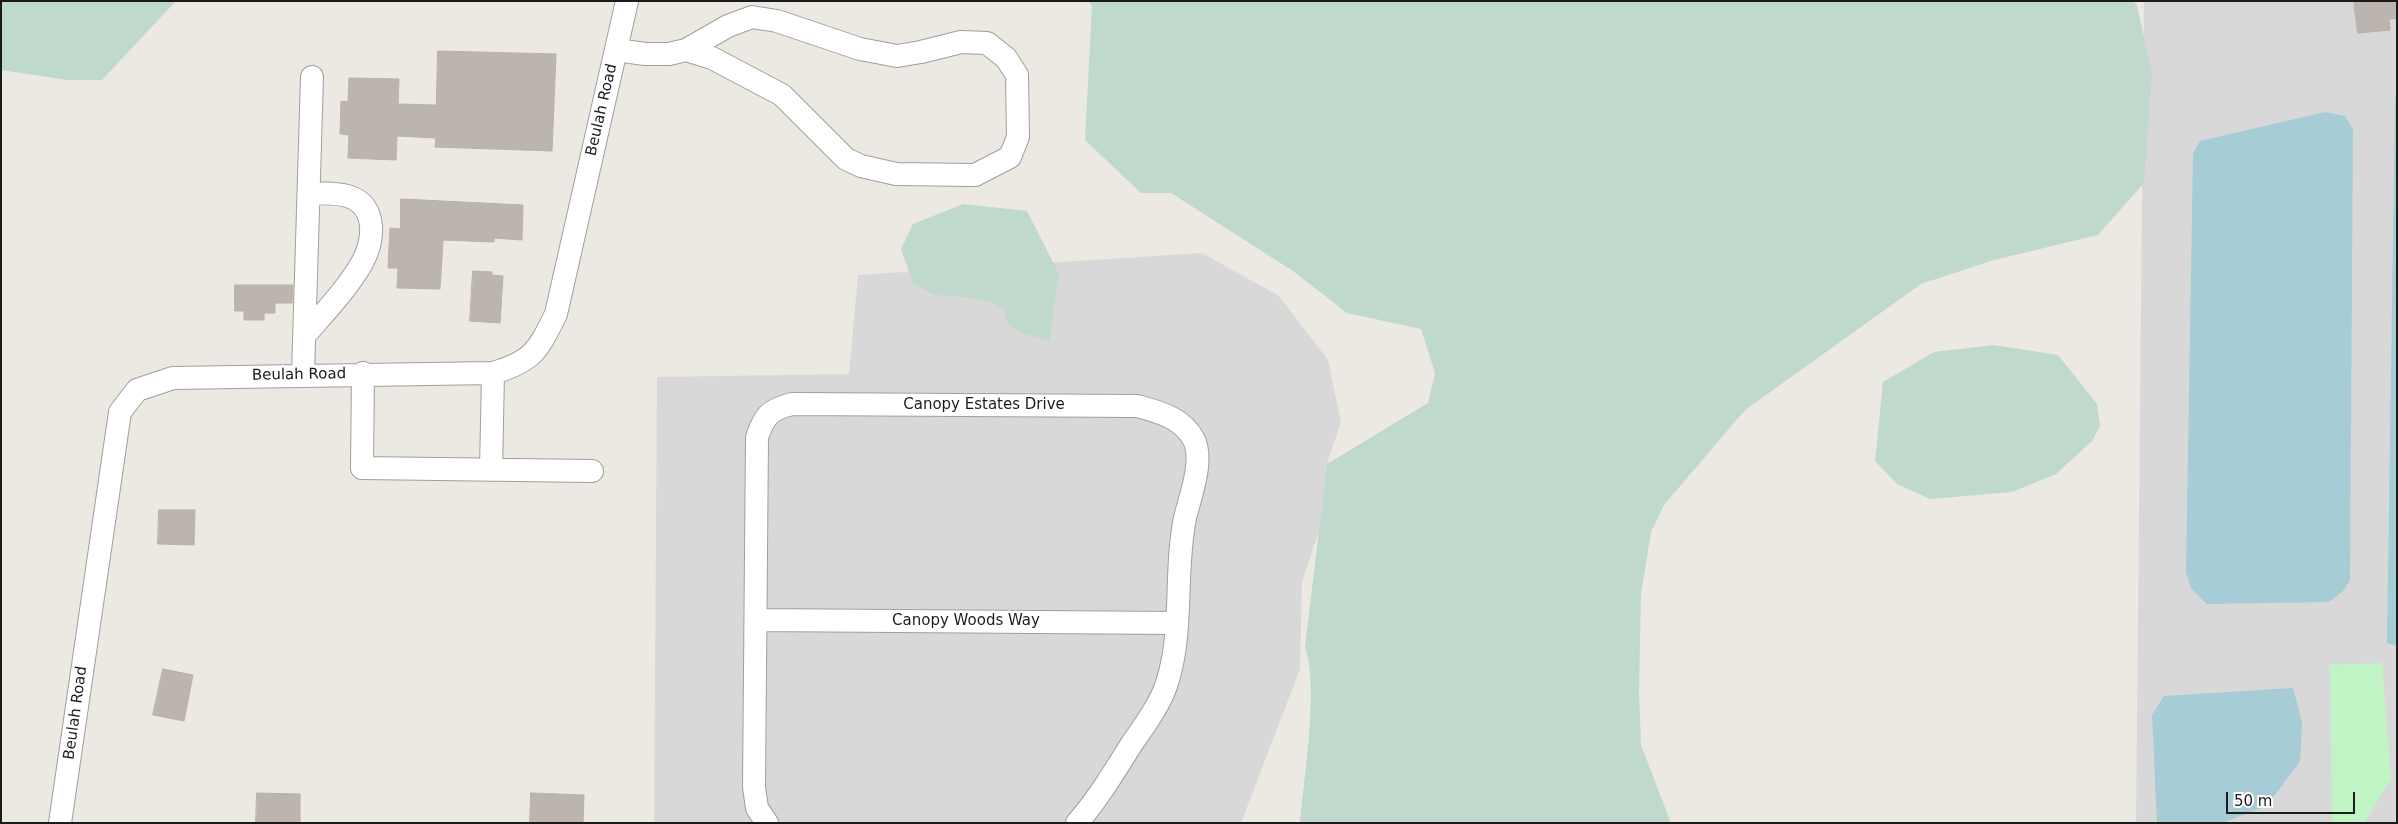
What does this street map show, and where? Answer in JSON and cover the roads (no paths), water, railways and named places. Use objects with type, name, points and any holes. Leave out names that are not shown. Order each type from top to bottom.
[{"type":"street","name":"Beulah Road","points":[[60,823],[120,412],[137,390],[173,378],[363,373],[493,373],[524,361],[540,346],[556,314],[627,1]]},
{"type":"street","points":[[616,50],[645,54],[669,54],[686,50],[728,26],[752,17],[777,21],[860,50],[897,56],[961,42],[988,43],[1006,58],[1017,75],[1018,136],[1010,157],[975,175],[896,174],[861,166],[846,159],[782,95],[712,58],[686,50]]},
{"type":"street","points":[[303,375],[312,77]]},
{"type":"street","points":[[305,335],[346,287],[363,262],[371,240],[368,212],[357,200],[339,193],[309,194]]},
{"type":"street","points":[[363,373],[362,468],[592,471]]},
{"type":"street","points":[[491,470],[493,373]]},
{"type":"street","name":"Canopy Estates Drive","points":[[767,823],[756,808],[754,787],[758,437],[764,419],[776,408],[792,404],[1137,406],[1164,413],[1183,426],[1194,441],[1196,456],[1195,478],[1185,520],[1176,642],[1166,684],[1147,721],[1093,804],[1077,823]]},
{"type":"street","name":"Canopy Woods Way","points":[[756,620],[1177,623]]},
{"type":"water","points":[[2395,97],[2397,97],[2397,646],[2387,643]]},
{"type":"water","points":[[2325,112],[2345,116],[2353,129],[2350,580],[2344,590],[2329,602],[2207,604],[2191,588],[2186,572],[2193,153],[2200,141]]},
{"type":"water","points":[[2293,688],[2302,722],[2300,761],[2267,806],[2222,823],[2157,823],[2152,715],[2164,696]]}]
